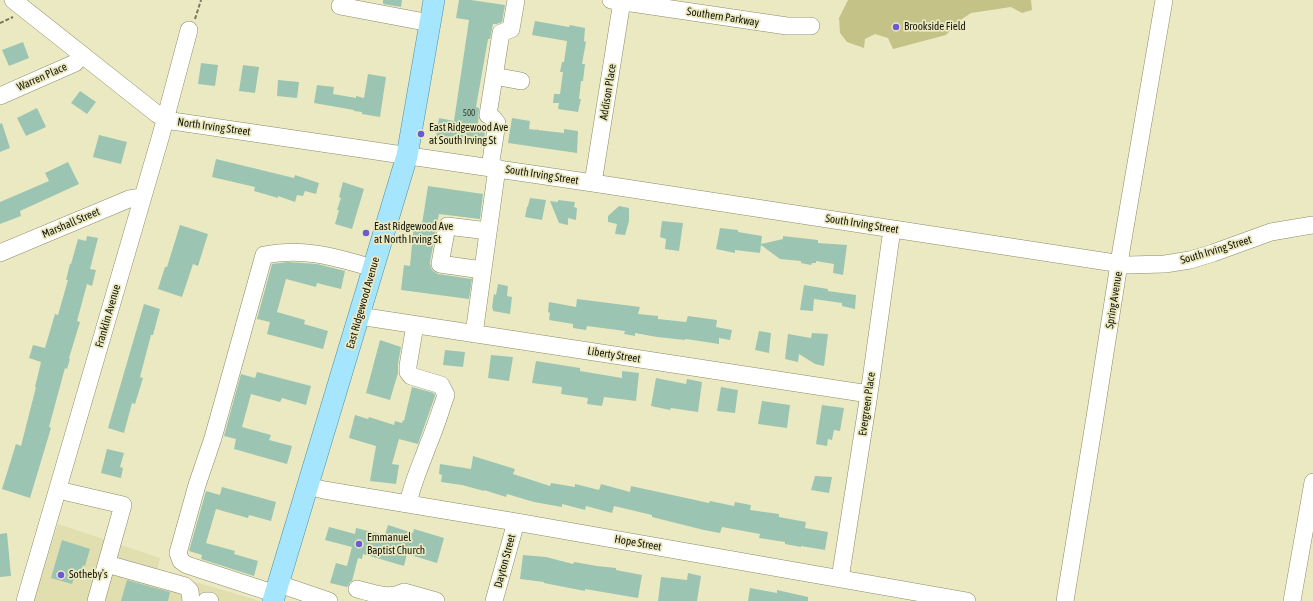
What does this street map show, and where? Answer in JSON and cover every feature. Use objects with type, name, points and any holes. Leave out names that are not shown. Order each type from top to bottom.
[{"type":"main road","name":"East Ridgewood Avenue","points":[[276,593],[407,156],[434,0]]},
{"type":"street","points":[[474,334],[488,231],[497,123],[488,115],[501,33],[510,28],[516,0]]},
{"type":"street","name":"Spring Avenue","points":[[1065,601],[1119,264],[1164,0]]},
{"type":"street","name":"Southern Parkway","points":[[617,1],[787,26],[811,26]]},
{"type":"street","name":"Addison Place","points":[[593,182],[617,1]]},
{"type":"street","points":[[340,6],[430,23]]},
{"type":"street","name":"North Irving Street","points":[[14,8],[81,55],[165,119],[407,156]]},
{"type":"street","name":"Franklin Avenue","points":[[26,601],[165,119],[189,30]]},
{"type":"street","name":"Warren Place","points":[[0,96],[75,63],[81,55]]},
{"type":"street","points":[[494,76],[521,81]]},
{"type":"street","name":"South Irving Street","points":[[407,156],[593,182],[1119,264],[1166,264],[1190,260],[1271,232],[1313,225]]},
{"type":"street","name":"Marshall Street","points":[[0,253],[128,199],[142,197]]},
{"type":"street","points":[[482,270],[440,264],[447,226],[488,231]]},
{"type":"street","name":"Evergreen Place","points":[[840,579],[869,394],[892,229]]},
{"type":"street","points":[[329,601],[276,593],[187,565],[181,560],[178,553],[197,485],[213,438],[264,255],[281,252],[307,252],[332,256],[373,268]]},
{"type":"street","name":"Liberty Street","points":[[359,316],[869,394]]},
{"type":"street","points":[[408,504],[410,493],[420,464],[446,395],[441,385],[411,376],[408,372],[415,325]]},
{"type":"street","points":[[1292,601],[1313,482]]},
{"type":"street","name":"Hope Street","points":[[308,486],[967,601]]},
{"type":"street","points":[[58,490],[123,505],[96,601]]},
{"type":"street","name":"Dayton Street","points":[[494,601],[516,522]]},
{"type":"street","points":[[106,564],[185,586],[190,591],[191,601]]},
{"type":"street","points":[[357,589],[382,596],[398,595],[404,592],[436,601]]},
{"type":"path","points":[[189,30],[196,17],[201,0]]},
{"type":"path","points":[[0,22],[10,20],[14,8]]},
{"type":"shaded area","name":"Brookside Field","points":[[848,0],[1031,0],[1032,10],[1022,13],[1011,7],[971,13],[959,21],[946,35],[893,49],[888,38],[875,34],[865,39],[864,48],[847,42],[840,33],[839,18]]},
{"type":"shaded area","points":[[58,524],[160,558],[157,571],[257,601],[33,601]]},
{"type":"building","points":[[383,0],[402,0],[401,7],[383,4]]},
{"type":"building","points":[[459,0],[471,0],[505,5],[502,22],[493,24],[490,39],[488,39],[476,107],[479,108],[478,124],[486,126],[483,145],[436,137],[439,118],[454,121],[469,20],[456,18]]},
{"type":"building","points":[[535,21],[569,27],[570,25],[585,28],[584,41],[586,42],[582,64],[585,64],[583,81],[581,81],[579,99],[581,99],[578,112],[558,109],[559,103],[553,103],[554,94],[560,94],[563,72],[560,72],[562,62],[564,62],[567,41],[532,35]]},
{"type":"building","points":[[23,42],[29,58],[9,66],[2,50]]},
{"type":"building","points":[[201,63],[218,65],[215,86],[198,84]]},
{"type":"building","points":[[243,65],[259,67],[255,93],[239,91]]},
{"type":"building","points":[[368,74],[386,77],[380,117],[362,114],[362,112],[354,110],[314,103],[317,85],[334,87],[333,94],[364,98]]},
{"type":"building","points":[[278,80],[299,82],[297,98],[277,96]]},
{"type":"building","points":[[80,91],[96,102],[87,114],[71,103]]},
{"type":"building","points":[[37,108],[46,127],[26,136],[17,118]]},
{"type":"building","points":[[512,118],[530,121],[529,129],[537,130],[537,128],[538,130],[564,133],[564,129],[578,131],[577,153],[508,143]]},
{"type":"building","points":[[2,123],[10,148],[0,152],[0,124]]},
{"type":"building","points":[[99,135],[127,142],[121,164],[93,157]]},
{"type":"building","points":[[216,159],[294,178],[295,175],[319,183],[316,194],[305,191],[303,196],[297,195],[295,202],[278,196],[278,198],[254,191],[255,187],[212,177]]},
{"type":"building","points":[[68,162],[79,184],[20,211],[21,216],[0,224],[0,202],[49,181],[45,173]]},
{"type":"building","points":[[343,182],[364,189],[352,229],[335,224],[339,210],[337,210],[341,198],[339,197]]},
{"type":"building","points":[[428,186],[483,194],[480,219],[439,214],[430,262],[433,271],[438,274],[472,279],[469,299],[401,290],[404,265],[410,266],[414,223],[422,224]]},
{"type":"building","points":[[530,198],[546,200],[542,220],[525,217]]},
{"type":"building","points":[[558,200],[575,202],[574,207],[577,208],[576,220],[568,218],[568,225],[559,223],[550,201],[558,202]]},
{"type":"building","points":[[619,206],[629,208],[629,221],[625,235],[615,234],[617,224],[608,222],[608,216]]},
{"type":"building","points":[[662,221],[683,223],[679,251],[665,249],[666,239],[660,237]]},
{"type":"building","points":[[180,225],[208,234],[198,266],[193,264],[182,297],[158,289],[165,267],[167,267]]},
{"type":"building","points":[[720,228],[738,230],[738,232],[762,236],[761,244],[783,239],[783,236],[818,240],[818,243],[847,245],[843,275],[833,273],[834,264],[816,261],[816,263],[812,263],[811,265],[801,263],[801,261],[780,259],[761,245],[760,253],[735,250],[735,253],[716,249]]},
{"type":"building","points":[[87,236],[98,238],[90,269],[96,270],[92,286],[87,284],[77,321],[80,322],[67,369],[65,368],[49,427],[51,428],[30,498],[2,489],[16,444],[21,446],[36,387],[41,362],[29,358],[33,345],[45,348],[55,314],[58,315],[68,280],[66,280],[70,264],[78,239],[86,241]]},
{"type":"building","points":[[288,262],[317,264],[345,271],[341,289],[317,283],[316,287],[286,279],[277,312],[305,320],[304,324],[328,331],[323,349],[267,334],[270,322],[257,319],[272,264]]},
{"type":"building","points":[[498,284],[508,286],[507,296],[512,297],[510,314],[493,311],[494,294],[496,295]]},
{"type":"building","points":[[804,285],[828,289],[828,291],[856,295],[855,309],[842,306],[842,303],[814,299],[813,311],[800,310]]},
{"type":"building","points":[[577,299],[640,307],[638,314],[658,316],[658,319],[686,322],[688,316],[717,320],[716,327],[732,330],[730,340],[719,338],[719,344],[635,333],[635,336],[624,334],[625,331],[587,326],[586,330],[573,328],[573,324],[549,320],[549,302],[576,307]]},
{"type":"building","points":[[144,304],[160,309],[153,335],[151,335],[140,377],[143,378],[135,404],[132,403],[124,433],[108,428]]},
{"type":"building","points":[[759,331],[771,333],[769,353],[755,350]]},
{"type":"building","points":[[812,333],[828,334],[824,366],[815,364],[799,354],[798,362],[785,359],[788,334],[811,338]]},
{"type":"building","points":[[380,340],[401,347],[398,373],[390,400],[366,393]]},
{"type":"building","points":[[445,350],[465,352],[463,367],[443,365]]},
{"type":"building","points":[[491,355],[513,357],[509,381],[488,378]]},
{"type":"building","points":[[536,361],[580,368],[580,371],[622,378],[622,371],[639,373],[636,401],[604,397],[602,406],[587,404],[588,398],[561,394],[562,387],[532,383]]},
{"type":"building","points":[[257,372],[311,386],[306,405],[282,398],[280,402],[251,394],[242,427],[271,435],[269,440],[292,446],[287,464],[234,449],[236,439],[224,436],[241,374],[255,378]]},
{"type":"building","points":[[656,378],[686,384],[687,379],[702,382],[698,412],[671,408],[670,410],[651,406]]},
{"type":"building","points":[[412,387],[434,393],[435,396],[418,444],[399,439],[392,464],[399,465],[396,484],[370,481],[376,446],[349,438],[355,415],[368,419],[369,417],[394,425],[395,421],[402,423],[403,420],[404,421]]},
{"type":"building","points":[[721,387],[738,390],[735,413],[717,411]]},
{"type":"building","points":[[762,401],[790,405],[787,428],[758,424]]},
{"type":"building","points":[[822,405],[844,408],[840,431],[834,430],[832,440],[828,439],[827,446],[816,444]]},
{"type":"building","points":[[107,449],[124,453],[120,467],[123,468],[121,478],[101,473]]},
{"type":"building","points":[[473,456],[515,469],[513,474],[550,486],[551,483],[575,487],[575,484],[599,490],[601,484],[630,492],[631,486],[709,503],[710,501],[734,506],[735,502],[751,505],[750,510],[779,514],[779,517],[806,522],[805,528],[828,532],[825,550],[785,544],[785,542],[759,538],[760,534],[722,527],[720,533],[704,530],[614,506],[612,513],[586,506],[585,510],[562,504],[562,507],[534,502],[507,494],[506,497],[484,490],[441,482],[442,475],[439,474],[440,464],[471,469]]},
{"type":"building","points":[[815,476],[832,477],[829,493],[811,490]]},
{"type":"building","points":[[222,487],[276,502],[271,521],[249,515],[248,518],[216,509],[206,543],[235,551],[234,554],[258,561],[254,576],[201,559],[202,555],[189,551],[206,491],[220,495]]},
{"type":"building","points":[[388,525],[413,533],[414,529],[444,538],[437,563],[407,554],[404,566],[363,554],[362,559],[358,558],[352,581],[347,587],[330,583],[336,563],[347,566],[352,547],[325,540],[329,527],[355,534],[356,528],[385,535]]},
{"type":"building","points":[[7,533],[11,576],[0,577],[0,534]]},
{"type":"building","points":[[62,540],[90,549],[85,566],[83,565],[81,572],[76,571],[72,584],[51,578]]},
{"type":"building","points":[[523,555],[546,557],[573,564],[574,562],[616,568],[616,570],[642,575],[638,598],[585,589],[585,591],[544,582],[520,579]]},
{"type":"building","points":[[688,573],[701,576],[697,601],[658,601],[661,577],[687,580]]},
{"type":"building","points":[[127,580],[170,592],[168,601],[121,601]]},
{"type":"building","points":[[750,588],[777,593],[777,590],[808,597],[808,601],[748,601]]},
{"type":"place","name":"Brookside Field","points":[[896,27]]},
{"type":"place","name":"East Ridgewood Ave at South Irving St","points":[[421,134]]},
{"type":"place","name":"East Ridgewood Ave at North Irving St","points":[[366,233]]},
{"type":"place","name":"Emmanuel Baptist Church","points":[[359,544]]},
{"type":"place","name":"Sotheby’s","points":[[61,575]]}]
